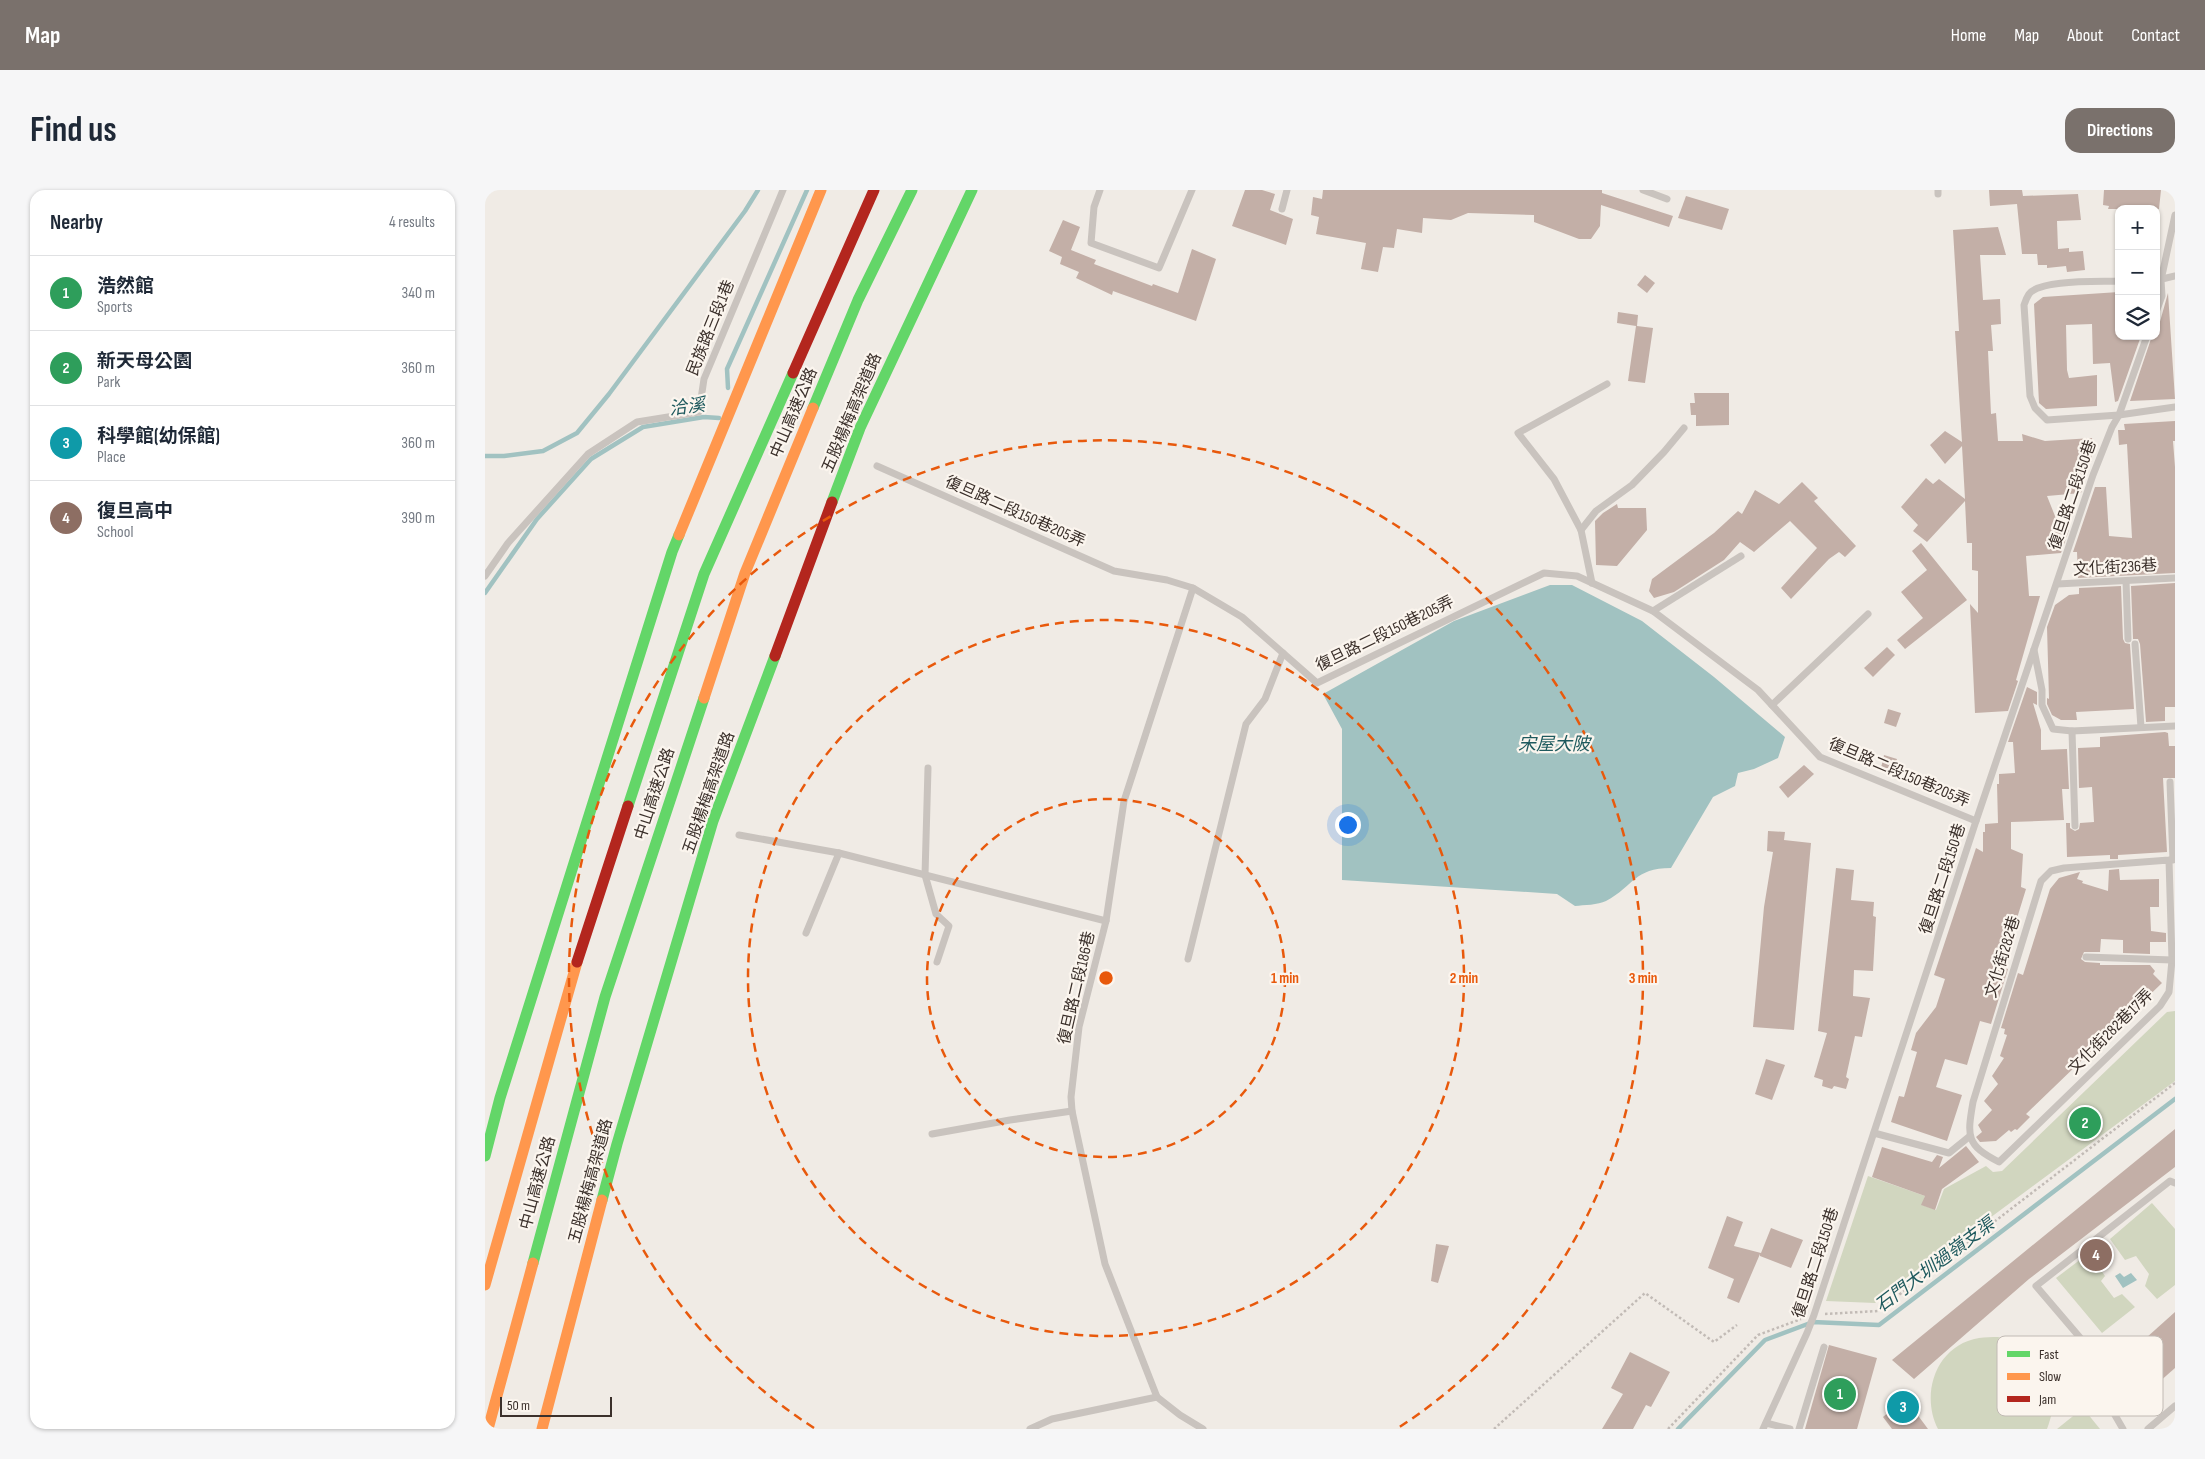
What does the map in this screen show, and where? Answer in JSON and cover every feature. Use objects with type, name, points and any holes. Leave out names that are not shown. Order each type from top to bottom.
[{"type":"highway","points":[[485,1156],[503,1088],[672,552],[821,190]]},
{"type":"highway","name":"中山高速公路","points":[[485,1285],[576,966],[704,574],[873,190]]},
{"type":"highway","name":"中山高速公路","points":[[488,1429],[605,998],[745,573],[858,300],[912,190]]},
{"type":"highway","name":"五股楊梅高架道路","points":[[542,1429],[617,1144],[713,821],[860,428],[972,190]]},
{"type":"lane","name":"民族路三段1巷","points":[[485,576],[508,543],[588,454],[637,422],[699,412],[704,379],[783,190]]},
{"type":"lane","points":[[1100,190],[1094,207],[1091,243],[1159,268],[1192,190]]},
{"type":"lane","points":[[1282,209],[1287,190]]},
{"type":"lane","points":[[1643,190],[1667,199]]},
{"type":"lane","points":[[2160,276],[2175,215]]},
{"type":"lane","points":[[2160,280],[2175,276]]},
{"type":"lane","points":[[2115,281],[2055,284],[2029,293],[2024,305],[2030,396],[2035,408],[2047,420],[2119,415],[2175,406]]},
{"type":"lane","points":[[2160,285],[2162,296],[2160,301]]},
{"type":"lane","name":"復旦路二段150巷","points":[[1764,1426],[1814,1314],[1976,821],[2093,475],[2112,427],[2119,415],[2146,340]]},
{"type":"lane","points":[[1592,583],[1581,530],[1554,479],[1518,433],[1607,384]]},
{"type":"lane","points":[[1581,530],[1596,511],[1632,485],[1684,428]]},
{"type":"lane","name":"復旦路二段150巷205弄","points":[[877,466],[1115,570],[1167,580],[1193,588],[1241,617],[1317,683],[1544,572],[1577,576],[1653,611],[1758,690],[1820,757],[1976,821]]},
{"type":"lane","points":[[1653,611],[1741,556]]},
{"type":"lane","name":"文化街236巷","points":[[2057,584],[2175,578]]},
{"type":"lane","points":[[2126,581],[2127,639]]},
{"type":"lane","name":"復旦路二段186巷","points":[[1157,1397],[1105,1264],[1072,1111],[1071,1097],[1079,1027],[1106,921],[1124,801],[1193,588]]},
{"type":"lane","points":[[1772,705],[1868,614]]},
{"type":"lane","points":[[2135,644],[2141,728]]},
{"type":"lane","points":[[2034,649],[2042,690],[2042,705],[2053,729],[2072,731],[2175,726]]},
{"type":"lane","points":[[1188,959],[1246,724],[1265,699],[1283,653]]},
{"type":"lane","points":[[2072,731],[2075,826]]},
{"type":"lane","points":[[929,768],[925,875],[936,914],[949,926],[937,962]]},
{"type":"lane","name":"文化街282巷17弄","points":[[1970,1136],[1979,1152],[1999,1162],[2160,1006],[2169,992],[2172,960],[2172,860],[2169,782]]},
{"type":"lane","points":[[739,835],[839,853],[1106,921]]},
{"type":"lane","points":[[805,934],[839,853]]},
{"type":"lane","name":"文化街282巷","points":[[1970,1136],[1968,1132],[1973,1102],[2041,881],[2051,871],[2065,868],[2172,860]]},
{"type":"lane","points":[[2086,957],[2172,960]]},
{"type":"lane","points":[[932,1134],[1072,1111]]},
{"type":"lane","points":[[1874,1132],[1949,1153],[1970,1136]]},
{"type":"lane","points":[[2079,1336],[2036,1286],[2171,1181],[2175,1183]]},
{"type":"lane","points":[[1799,1429],[1823,1347]]},
{"type":"lane","points":[[1031,1429],[1052,1419],[1157,1397],[1180,1415],[1203,1429]]},
{"type":"lane","points":[[2163,1416],[2175,1406]]},
{"type":"lane","points":[[2115,1416],[2123,1429]]},
{"type":"lane","points":[[2147,1429],[2163,1416]]},
{"type":"lane","points":[[1764,1426],[1790,1429]]},
{"type":"path","points":[[1668,1429],[1757,1335],[1814,1314],[1878,1311],[2175,1083]]},
{"type":"path","points":[[1494,1429],[1645,1293],[1714,1342],[1737,1325]]},
{"type":"green space","points":[[2175,1011],[2175,1081],[1875,1303],[1826,1301],[1868,1176],[1925,1196],[1922,1205],[1936,1210],[1944,1189],[1986,1166],[1993,1172],[2002,1171],[2167,1012]]},
{"type":"green space","points":[[2152,1203],[2175,1229],[2175,1285],[2157,1299],[2145,1286],[2149,1274],[2136,1256],[2125,1260],[2110,1239]]},
{"type":"green space","points":[[2089,1253],[2105,1276],[2101,1281],[2114,1298],[2122,1294],[2135,1307],[2102,1333],[2056,1278]]},
{"type":"green space","points":[[1986,1337],[1997,1337],[1997,1416],[2051,1416],[2047,1429],[1938,1429],[1931,1401],[1932,1387],[1942,1361],[1952,1350],[1964,1342]]},
{"type":"green space","points":[[2073,1416],[2089,1416],[2100,1429],[2057,1429]]},
{"type":"water","name":"宋屋大陂","points":[[1550,585],[1572,585],[1642,621],[1714,677],[1785,737],[1778,758],[1754,769],[1738,773],[1735,786],[1713,797],[1671,868],[1649,871],[1642,874],[1603,902],[1575,906],[1557,894],[1342,880],[1342,729],[1323,694],[1454,621]]},
{"type":"water","points":[[2120,1273],[2124,1277],[2131,1273],[2137,1280],[2123,1288],[2115,1276]]},
{"type":"building","points":[[1245,190],[1262,190],[1275,194],[1270,210],[1293,219],[1286,245],[1232,226]]},
{"type":"building","points":[[1323,190],[1602,190],[1602,193],[1673,216],[1669,227],[1601,205],[1600,226],[1591,239],[1579,239],[1534,222],[1534,215],[1468,213],[1451,220],[1423,218],[1422,233],[1397,229],[1394,248],[1383,247],[1378,272],[1361,269],[1366,243],[1316,234],[1319,217],[1311,215],[1313,197],[1322,199]]},
{"type":"building","points":[[1989,190],[2022,190],[2023,196],[2078,194],[2081,220],[2057,221],[2058,249],[2069,248],[2069,252],[2083,251],[2085,270],[2067,272],[2066,266],[2047,268],[2047,265],[2038,265],[2037,254],[2022,254],[2017,204],[1990,206]]},
{"type":"building","points":[[2104,190],[2161,190],[2159,205],[2115,205],[2115,209],[2108,209],[2109,206],[2103,205]]},
{"type":"building","points":[[1686,196],[1729,209],[1722,230],[1678,218]]},
{"type":"building","points":[[1063,220],[1080,227],[1071,250],[1096,260],[1094,264],[1152,286],[1153,284],[1178,293],[1192,249],[1216,259],[1196,321],[1113,291],[1112,295],[1076,278],[1079,272],[1060,264],[1062,257],[1049,251]]},
{"type":"building","points":[[1998,227],[2006,255],[1980,255],[1983,300],[2000,299],[2001,324],[1991,325],[1993,351],[1988,351],[1991,414],[1996,413],[1998,441],[2023,441],[2022,434],[2045,441],[2092,438],[2094,451],[2091,452],[2092,462],[2081,462],[2083,487],[2081,493],[2047,496],[2059,526],[2069,530],[2061,553],[2026,556],[2029,596],[2040,596],[2016,680],[2018,681],[2008,711],[1975,713],[1970,604],[1978,613],[1978,571],[1972,570],[1972,543],[1967,543],[1965,501],[1927,542],[1913,531],[1918,525],[1901,507],[1926,478],[1933,484],[1939,479],[1965,499],[1962,446],[1945,464],[1930,445],[1945,431],[1962,442],[1955,331],[1959,331],[1953,230]]},
{"type":"building","points":[[1645,275],[1655,283],[1647,293],[1637,285]]},
{"type":"building","points":[[2115,292],[2115,340],[2140,340],[2118,401],[2115,402],[2110,363],[2093,364],[2092,324],[2066,325],[2067,370],[2069,378],[2097,375],[2097,406],[2046,409],[2039,403],[2034,304],[2043,297]]},
{"type":"building","points":[[2168,293],[2175,399],[2130,401],[2151,340],[2160,340],[2160,322]]},
{"type":"building","points":[[1618,312],[1638,315],[1637,326],[1653,328],[1645,383],[1628,381],[1636,326],[1617,323]]},
{"type":"building","points":[[1694,393],[1729,393],[1729,425],[1696,426],[1696,415],[1691,415],[1690,403],[1695,403]]},
{"type":"building","points":[[2175,421],[2175,441],[2173,441],[2175,467],[2175,573],[2078,578],[2077,552],[2073,552],[2095,487],[2106,487],[2109,536],[2132,538],[2127,444],[2119,445],[2118,430],[2125,430],[2124,424]]},
{"type":"building","points":[[1802,482],[1818,498],[1814,501],[1856,546],[1845,557],[1839,552],[1829,559],[1791,599],[1781,588],[1817,548],[1790,521],[1754,552],[1740,542],[1724,560],[1674,592],[1654,598],[1649,591],[1652,579],[1714,533],[1738,511],[1742,514],[1755,490],[1779,504]]},
{"type":"building","points":[[1617,504],[1618,508],[1646,508],[1647,530],[1617,566],[1596,565],[1595,521]]},
{"type":"building","points":[[1921,543],[1967,600],[1905,649],[1897,640],[1923,618],[1901,592],[1927,570],[1912,551]]},
{"type":"building","points":[[2175,583],[2175,707],[2165,707],[2165,721],[2146,722],[2140,644],[2138,639],[2133,639],[2131,586]]},
{"type":"building","points":[[2121,586],[2123,639],[2125,643],[2130,644],[2134,709],[2076,712],[2077,720],[2061,720],[2052,715],[2047,704],[2047,698],[2049,699],[2047,627],[2055,605],[2069,595],[2079,594],[2079,588]]},
{"type":"building","points":[[1887,647],[1895,655],[1873,677],[1864,668]]},
{"type":"building","points":[[2027,687],[2037,692],[2037,705],[2033,703],[2041,730],[2041,750],[2067,749],[2069,789],[2062,789],[2064,820],[2011,822],[2011,849],[2023,854],[2021,887],[2026,889],[2002,967],[2008,969],[1991,1024],[1980,1021],[1967,1065],[1945,1059],[1936,1087],[1962,1095],[1947,1141],[1891,1122],[1899,1096],[1904,1097],[1917,1052],[1911,1050],[1916,1033],[1936,1007],[1945,979],[1934,975],[1976,848],[1983,852],[1985,824],[1998,823],[1997,784],[1999,784],[1999,774],[2015,773],[2013,742],[2008,742]]},
{"type":"building","points":[[1888,709],[1901,713],[1896,727],[1884,723]]},
{"type":"building","points":[[2168,733],[2169,746],[2175,746],[2175,778],[2163,778],[2167,852],[2118,855],[2118,859],[2110,859],[2110,855],[2067,857],[2066,823],[2070,823],[2070,828],[2075,831],[2079,829],[2080,823],[2094,822],[2092,787],[2079,788],[2078,748],[2100,747],[2100,737]]},
{"type":"building","points":[[1884,755],[1897,759],[1893,773],[1881,768]]},
{"type":"building","points":[[1804,765],[1814,774],[1788,798],[1779,787]]},
{"type":"building","points":[[1768,831],[1785,832],[1784,840],[1811,843],[1794,1030],[1753,1027],[1764,907],[1773,852],[1767,851]]},
{"type":"building","points":[[1836,868],[1854,870],[1851,900],[1874,902],[1873,916],[1876,917],[1873,971],[1854,970],[1853,996],[1870,998],[1862,1037],[1855,1036],[1846,1077],[1849,1079],[1846,1089],[1834,1086],[1832,1089],[1822,1086],[1823,1080],[1814,1077],[1827,1033],[1818,1031]]},
{"type":"building","points":[[2119,869],[2120,880],[2159,879],[2159,907],[2150,907],[2151,931],[2166,933],[2166,942],[2150,942],[2150,954],[2123,953],[2123,940],[2101,939],[2100,952],[2084,952],[2081,959],[2085,962],[2100,963],[2100,965],[2150,965],[2155,971],[2153,974],[2162,983],[2026,1114],[2030,1117],[2017,1130],[2015,1129],[2011,1132],[2009,1130],[1996,1141],[1980,1142],[1976,1137],[1982,1132],[1978,1125],[1992,1110],[1984,1101],[1998,1084],[1992,1076],[2004,1058],[2000,1056],[2007,1035],[2004,1034],[2005,1029],[2001,1028],[2018,973],[2023,975],[2050,889],[2059,878],[2080,872],[2077,879],[2083,881],[2082,883],[2108,891],[2109,870]]},
{"type":"building","points":[[1766,1059],[1785,1065],[1772,1100],[1755,1094]]},
{"type":"building","points":[[2175,1129],[2175,1167],[2029,1279],[1914,1379],[1892,1360]]},
{"type":"building","points":[[1966,1146],[1979,1162],[1942,1189],[1935,1210],[1921,1205],[1925,1196],[1872,1177],[1882,1147],[1932,1162],[1937,1155],[1943,1157],[1939,1168]]},
{"type":"building","points":[[1727,1216],[1743,1222],[1734,1246],[1761,1253],[1771,1228],[1803,1240],[1791,1268],[1760,1256],[1760,1254],[1739,1303],[1727,1298],[1734,1279],[1708,1268]]},
{"type":"building","points":[[1436,1244],[1449,1246],[1438,1283],[1431,1281]]},
{"type":"building","points":[[2175,1312],[2175,1368],[2163,1379],[2163,1336],[2148,1336]]},
{"type":"building","points":[[1829,1345],[1877,1358],[1857,1429],[1805,1429]]},
{"type":"building","points":[[1630,1352],[1670,1372],[1651,1407],[1646,1405],[1633,1429],[1602,1429],[1623,1394],[1611,1388]]},
{"type":"building","points":[[1905,1398],[1928,1429],[1892,1429],[1883,1417]]},
{"type":"waterway","name":"洽溪","points":[[485,456],[504,456],[543,451],[577,433],[609,394],[745,211],[758,190]]},
{"type":"waterway","name":"洽溪","points":[[728,388],[727,369],[807,190]]},
{"type":"waterway","name":"洽溪","points":[[485,593],[537,519],[591,459],[643,427],[704,417],[719,418]]},
{"type":"waterway","name":"石門大圳過嶺支渠","points":[[1678,1429],[1765,1340],[1813,1322],[1879,1325],[2175,1099]]},
{"type":"traffic: fast","points":[[813,408],[858,300],[912,190]]},
{"type":"traffic: fast","points":[[832,502],[860,428],[972,190]]},
{"type":"traffic: fast","points":[[628,806],[704,574],[793,373]]},
{"type":"traffic: fast","points":[[485,1156],[500,1098],[672,552],[679,535]]},
{"type":"traffic: fast","points":[[602,1200],[713,821],[775,656]]},
{"type":"traffic: fast","points":[[533,1263],[605,997],[704,698]]},
{"type":"traffic: slow","points":[[679,535],[821,190]]},
{"type":"traffic: slow","points":[[704,698],[745,573],[813,408]]},
{"type":"traffic: slow","points":[[485,1285],[577,962]]},
{"type":"traffic: slow","points":[[542,1429],[602,1200]]},
{"type":"traffic: slow","points":[[488,1429],[533,1263]]},
{"type":"traffic: jam","points":[[793,373],[874,190]]},
{"type":"traffic: jam","points":[[775,656],[832,502]]},
{"type":"traffic: jam","points":[[577,962],[628,806]]},
{"type":"place","name":"新天母公園","points":[[2085,1123]]},
{"type":"place","name":"復旦高中","points":[[2096,1255]]},
{"type":"place","name":"浩然館","points":[[1840,1394]]},
{"type":"place","name":"科學館(幼保館)","points":[[1903,1407]]}]
